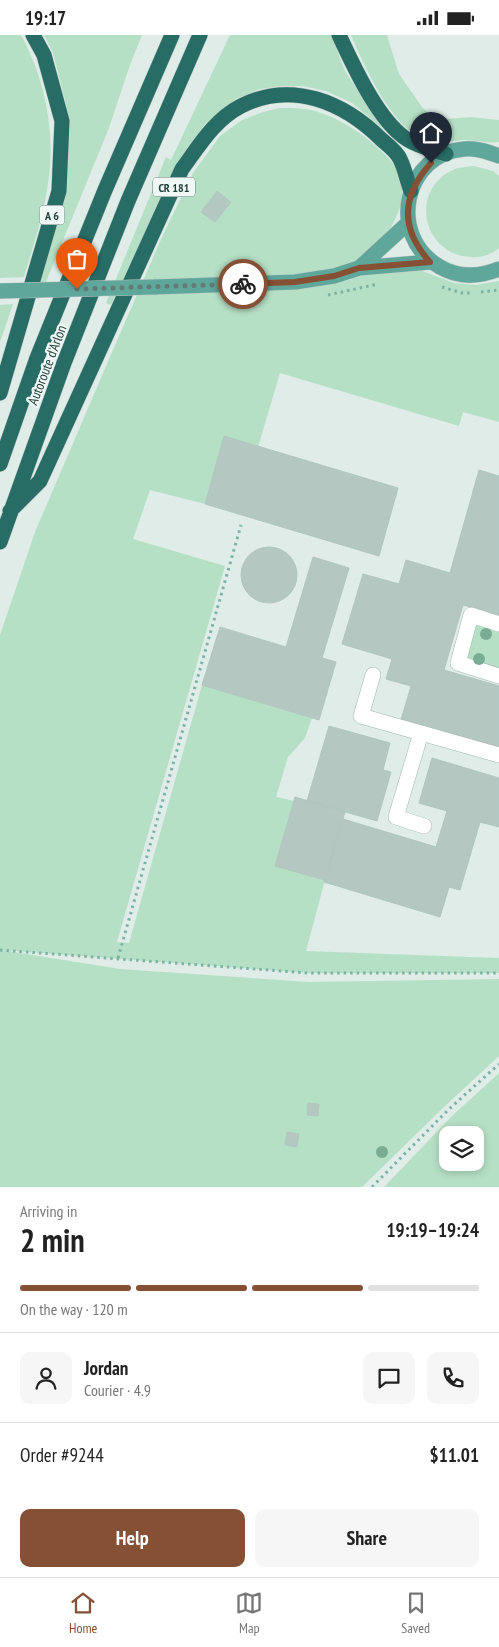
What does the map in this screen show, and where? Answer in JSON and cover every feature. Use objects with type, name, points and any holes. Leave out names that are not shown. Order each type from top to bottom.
[{"type":"highway","name":"A 6","points":[[0,393],[59,191],[62,121],[44,55],[33,35]]},
{"type":"highway","name":"Autoroute d'Arlon","points":[[0,463],[37,358],[105,189],[172,35]]},
{"type":"highway","name":"Autoroute d'Arlon","points":[[0,542],[64,363],[128,201],[200,35]]},
{"type":"highway","points":[[340,35],[354,66],[384,117],[401,135],[420,145],[446,154]]},
{"type":"highway","name":"CR 181","points":[[10,511],[40,481],[182,169],[211,128],[239,107],[262,97],[280,95],[302,96],[323,100],[348,113],[376,133],[400,158],[411,191]]},
{"type":"main road","points":[[499,156],[483,150],[464,149],[446,154],[431,163],[419,176],[411,191],[407,207],[408,223],[412,238],[430,262],[447,271],[466,276],[486,274],[499,269]]},
{"type":"main road","points":[[359,268],[408,223]]},
{"type":"main road","points":[[0,291],[295,282],[334,276],[359,268],[430,262]]},
{"type":"street","points":[[499,624],[471,615],[458,663],[499,676]]},
{"type":"street","points":[[373,675],[361,716],[499,755]]},
{"type":"street","points":[[421,733],[396,817],[424,826]]},
{"type":"path","points":[[118,958],[242,525]]},
{"type":"path","points":[[0,950],[308,973],[499,973]]},
{"type":"path","points":[[372,1187],[448,1110],[499,1065]]},
{"type":"green space","points":[[0,35],[21,35],[42,86],[49,122],[50,158],[45,202],[24,277],[0,278]]},
{"type":"green space","points":[[44,35],[142,35],[109,128],[39,299],[35,298],[67,191],[70,120],[53,53]]},
{"type":"green space","points":[[230,35],[331,35],[345,71],[383,129],[352,103],[326,91],[303,86],[280,86],[260,89],[236,99],[205,124],[177,164],[111,305],[106,303],[166,157],[171,160]]},
{"type":"green space","points":[[351,35],[387,35],[399,74],[422,107],[435,120],[471,117],[499,120],[499,142],[464,140],[432,142],[422,139],[411,132],[389,108],[371,78]]},
{"type":"green space","points":[[280,108],[296,108],[316,111],[331,117],[350,127],[369,141],[395,165],[402,185],[402,199],[399,210],[382,241],[360,267],[417,269],[454,283],[476,285],[499,281],[499,422],[463,412],[459,426],[280,373],[258,447],[224,437],[205,504],[150,490],[133,539],[225,566],[117,942],[129,943],[202,685],[312,718],[305,738],[288,757],[276,797],[294,801],[275,866],[325,880],[306,951],[499,958],[499,973],[308,973],[1,950],[120,969],[309,982],[499,979],[499,1056],[362,1187],[0,1187],[0,635],[35,532],[162,237],[193,173],[220,136],[242,120]],"holes":[[[217,191],[231,202],[215,222],[201,212]]]},
{"type":"green space","points":[[474,166],[493,171],[499,176],[499,248],[489,254],[470,257],[453,253],[441,245],[432,233],[427,219],[427,204],[431,190],[440,178],[455,169]]},
{"type":"green space","points":[[13,304],[0,342],[0,305]]},
{"type":"green space","points":[[471,615],[499,624],[499,676],[458,663]]},
{"type":"green space","points":[[499,1073],[499,1187],[384,1187],[439,1130],[439,1171],[484,1171],[484,1126],[442,1126]]},
{"type":"building","points":[[217,191],[231,202],[215,222],[201,212]]},
{"type":"building","points":[[224,436],[398,488],[379,556],[205,504]]},
{"type":"building","points":[[479,470],[499,476],[499,615],[463,605],[444,670],[499,686],[499,748],[401,720],[411,686],[386,679],[392,659],[342,644],[363,574],[399,584],[406,560],[450,573]]},
{"type":"building","points":[[263,547],[275,547],[289,555],[297,569],[295,586],[289,595],[275,603],[263,603],[253,598],[246,591],[241,581],[241,569],[246,559],[253,552]]},
{"type":"building","points":[[313,557],[349,568],[322,658],[336,662],[319,720],[202,685],[220,627],[286,647]]},
{"type":"building","points":[[329,726],[390,743],[383,770],[391,772],[377,821],[307,801]]},
{"type":"building","points":[[432,758],[499,778],[499,827],[480,822],[460,890],[449,887],[440,917],[324,882],[343,819],[436,847],[447,811],[419,803]]},
{"type":"building","points":[[295,797],[345,812],[325,880],[275,866]]},
{"type":"building","points":[[308,1103],[319,1104],[318,1116],[307,1115]]},
{"type":"building","points":[[287,1132],[299,1134],[297,1147],[285,1145]]},
{"type":"way so far","points":[[77,289],[243,284]]},
{"type":"route","points":[[243,284],[295,282],[334,276],[359,268],[430,262],[412,238],[408,223],[407,207],[411,191],[419,176],[431,163]]}]
